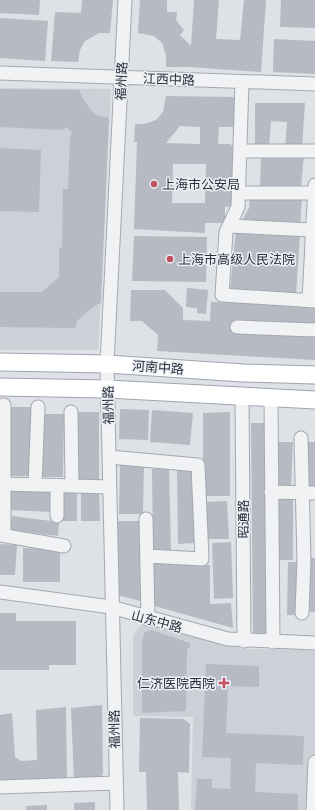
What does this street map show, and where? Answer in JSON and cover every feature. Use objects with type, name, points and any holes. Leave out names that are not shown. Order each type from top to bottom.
[{"type":"main road","name":"河南中路","points":[[0,362],[107,364],[243,374],[315,375]]},
{"type":"main road","name":"河南中路","points":[[0,387],[107,389],[315,400]]},
{"type":"street","name":"福州路","points":[[117,810],[111,608],[107,364],[125,0]]},
{"type":"street","name":"江西中路","points":[[0,73],[315,84]]},
{"type":"street","points":[[242,82],[238,207],[226,232],[222,295],[312,300],[312,230],[315,185]]},
{"type":"street","points":[[240,151],[315,152]]},
{"type":"street","points":[[239,193],[315,193]]},
{"type":"street","points":[[229,226],[312,230]]},
{"type":"street","points":[[237,327],[315,330]]},
{"type":"street","name":"昭通路","points":[[242,397],[244,641]]},
{"type":"street","points":[[271,398],[272,642]]},
{"type":"street","points":[[4,405],[4,484],[2,535],[64,546]]},
{"type":"street","points":[[35,485],[38,408]]},
{"type":"street","points":[[71,412],[72,486]]},
{"type":"street","points":[[301,438],[301,492],[304,560],[302,613]]},
{"type":"street","points":[[109,457],[198,465],[202,559],[147,556]]},
{"type":"street","points":[[4,484],[109,487]]},
{"type":"street","points":[[57,486],[57,516]]},
{"type":"street","points":[[271,492],[315,493]]},
{"type":"street","points":[[146,519],[148,618]]},
{"type":"street","name":"山东中路","points":[[0,592],[111,608],[228,639],[244,641],[315,643]]},
{"type":"street","points":[[313,810],[315,762]]},
{"type":"street","points":[[0,787],[116,783]]},
{"type":"shaded area","points":[[0,88],[111,89],[98,350],[0,350]]},
{"type":"shaded area","name":"仁济医院西院","points":[[142,623],[246,649],[315,650],[315,810],[191,810],[193,717],[133,716],[133,636]]},
{"type":"building","points":[[0,0],[40,0],[39,15],[0,13]]},
{"type":"building","points":[[82,0],[113,0],[110,33],[99,33],[85,41],[80,50],[78,62],[51,61],[55,12],[81,13]]},
{"type":"building","points":[[140,0],[167,0],[167,12],[177,12],[176,20],[184,30],[180,35],[191,46],[194,0],[219,0],[216,39],[240,40],[244,0],[266,0],[261,72],[189,67],[166,67],[166,55],[162,43],[154,36],[138,33]]},
{"type":"building","points":[[281,0],[315,0],[315,28],[280,27]]},
{"type":"building","points":[[0,18],[48,21],[45,61],[0,58]]},
{"type":"building","points":[[274,39],[315,41],[315,74],[273,72]]},
{"type":"building","points":[[0,89],[79,90],[85,102],[92,111],[97,115],[109,118],[101,303],[94,306],[78,320],[75,328],[0,327],[0,292],[42,292],[59,277],[59,248],[62,248],[63,189],[68,189],[70,137],[72,133],[66,127],[62,130],[0,127]]},
{"type":"building","name":"上海市公安局","points":[[166,96],[235,97],[234,127],[219,127],[218,144],[230,144],[236,150],[235,206],[225,207],[225,223],[205,223],[205,233],[134,229],[137,142],[134,142],[135,124],[145,124],[156,120],[163,112]],"holes":[[[180,126],[200,127],[200,144],[166,143]],[[173,164],[206,164],[205,203],[172,203]]]},
{"type":"building","points":[[255,103],[305,103],[302,148],[285,148],[287,122],[271,121],[269,147],[255,148]]},
{"type":"building","points":[[0,148],[41,150],[39,212],[0,211]]},
{"type":"building","points":[[304,154],[301,187],[260,188],[261,156]]},
{"type":"building","points":[[250,197],[302,198],[300,226],[240,224],[249,208]]},
{"type":"building","points":[[236,229],[300,233],[296,295],[230,291]]},
{"type":"building","name":"上海市高级人民法院","points":[[134,236],[207,237],[206,282],[132,281]]},
{"type":"building","points":[[187,288],[208,290],[206,314],[197,313],[197,308],[186,307]]},
{"type":"building","points":[[131,290],[165,290],[183,308],[183,320],[210,321],[211,302],[315,305],[315,325],[233,322],[232,332],[315,336],[315,360],[157,351],[158,335],[142,321],[130,321]]},
{"type":"building","points":[[11,407],[32,407],[32,476],[10,476]]},
{"type":"building","points":[[120,409],[149,410],[148,440],[119,439]]},
{"type":"building","points":[[152,410],[193,413],[190,445],[150,442]]},
{"type":"building","points":[[77,412],[99,412],[99,480],[76,480]]},
{"type":"building","points":[[230,412],[230,496],[203,496],[203,413]]},
{"type":"building","points":[[41,414],[64,414],[63,477],[41,477]]},
{"type":"building","points":[[251,423],[267,423],[269,633],[253,634]]},
{"type":"building","points":[[277,442],[293,442],[291,487],[276,486]]},
{"type":"building","points":[[307,442],[315,442],[315,487],[308,487]]},
{"type":"building","points":[[120,464],[144,464],[143,514],[119,514]]},
{"type":"building","points":[[169,468],[171,551],[153,551],[152,469]]},
{"type":"building","points":[[177,471],[194,471],[195,543],[178,544]]},
{"type":"building","points":[[61,488],[77,488],[77,521],[61,521]]},
{"type":"building","points":[[11,489],[53,491],[52,512],[10,510]]},
{"type":"building","points":[[81,489],[99,489],[100,521],[81,521]]},
{"type":"building","points":[[293,498],[293,560],[276,560],[275,499]]},
{"type":"building","points":[[227,501],[229,539],[206,539],[205,502]]},
{"type":"building","points":[[12,516],[59,522],[58,536],[10,530]]},
{"type":"building","points":[[117,521],[142,521],[144,602],[117,595]]},
{"type":"building","points":[[231,542],[233,598],[214,599],[212,543]]},
{"type":"building","points":[[0,544],[17,545],[15,575],[0,575]]},
{"type":"building","points":[[23,548],[60,549],[60,582],[23,582]]},
{"type":"building","points":[[310,558],[315,558],[315,612],[310,612]]},
{"type":"building","points":[[152,562],[210,565],[210,604],[231,603],[233,628],[151,605]]},
{"type":"building","points":[[288,562],[299,562],[298,615],[287,615]]},
{"type":"building","points":[[0,613],[16,613],[16,621],[76,621],[76,665],[49,665],[49,670],[0,670]]},
{"type":"building","points":[[151,630],[190,643],[190,648],[187,649],[186,711],[142,713],[142,641],[145,632]]},
{"type":"building","points":[[206,664],[259,666],[259,687],[228,686],[226,733],[304,736],[303,765],[256,763],[255,792],[298,794],[298,810],[195,810],[197,779],[212,779],[212,788],[230,789],[231,758],[202,757]]},
{"type":"building","points":[[102,705],[103,774],[98,780],[74,780],[71,708]]},
{"type":"building","points":[[66,707],[67,779],[0,780],[0,715],[12,713],[15,757],[21,761],[37,760],[36,710]]},
{"type":"building","points":[[140,718],[184,719],[190,724],[189,773],[178,772],[179,810],[147,810],[146,772],[139,772]]},
{"type":"building","points":[[95,802],[95,810],[74,810],[74,803]]},
{"type":"building","points":[[47,805],[47,810],[26,810],[26,806]]},
{"type":"place","name":"上海市公安局","points":[[154,184]]},
{"type":"place","name":"上海市高级人民法院","points":[[170,259]]},
{"type":"place","name":"仁济医院西院","points":[[224,683]]}]
